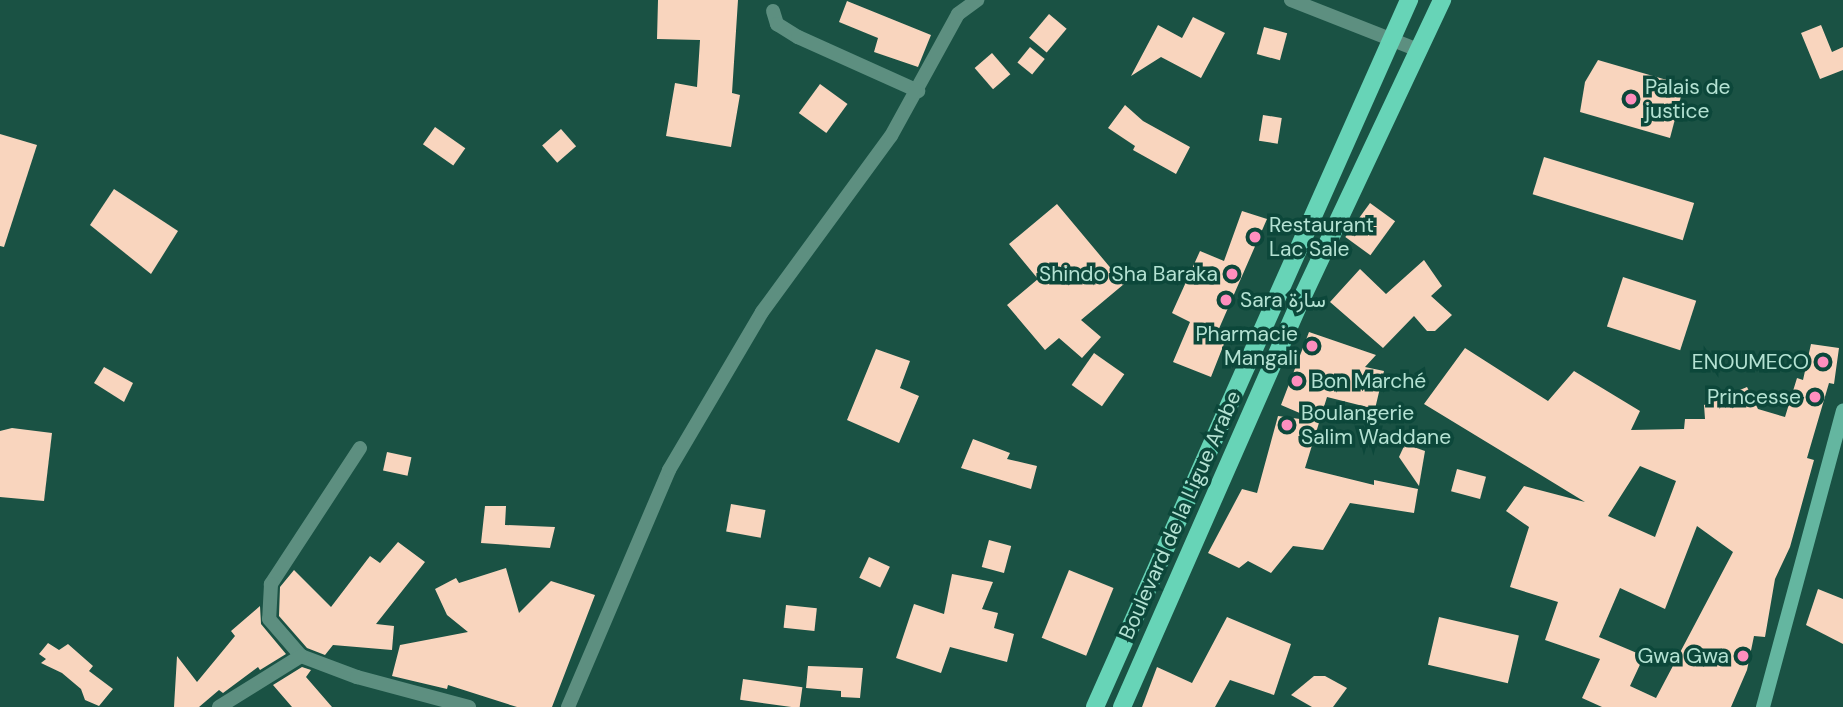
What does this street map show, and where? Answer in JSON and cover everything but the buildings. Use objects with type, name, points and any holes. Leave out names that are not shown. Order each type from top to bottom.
[{"type":"main road","name":"Boulevard de la Ligue Arabe","points":[[1095,707],[1159,555],[1409,0]]},
{"type":"main road","name":"Boulevard de la Ligue Arabe","points":[[1122,707],[1181,565],[1300,302],[1442,0]]},
{"type":"main road","points":[[1277,292],[1300,302]]},
{"type":"main road","points":[[1159,555],[1181,565]]},
{"type":"street","points":[[568,707],[669,470],[762,312],[891,136],[958,14],[977,0]]},
{"type":"street","points":[[1292,0],[1418,50]]},
{"type":"street","points":[[773,11],[777,24],[798,37],[918,91]]},
{"type":"street","points":[[1763,707],[1843,411]]},
{"type":"street","points":[[360,448],[271,584],[269,619],[301,656],[357,677],[469,707]]},
{"type":"street","points":[[219,707],[301,656]]},
{"type":"place","name":"Palais de justice","points":[[1631,99]]},
{"type":"place","name":"Restaurant Lac Sale","points":[[1255,237]]},
{"type":"place","name":"Shindo Sha Baraka","points":[[1232,274]]},
{"type":"place","name":"Sara سارة","points":[[1226,300]]},
{"type":"place","name":"Pharmacie Mangali","points":[[1312,346]]},
{"type":"place","name":"ENOUMECO","points":[[1823,362]]},
{"type":"place","name":"Bon Marché","points":[[1297,381]]},
{"type":"place","name":"Princesse","points":[[1815,397]]},
{"type":"place","name":"Boulangerie Salim Waddane","points":[[1287,425]]},
{"type":"place","name":"Gwa Gwa","points":[[1743,656]]}]
